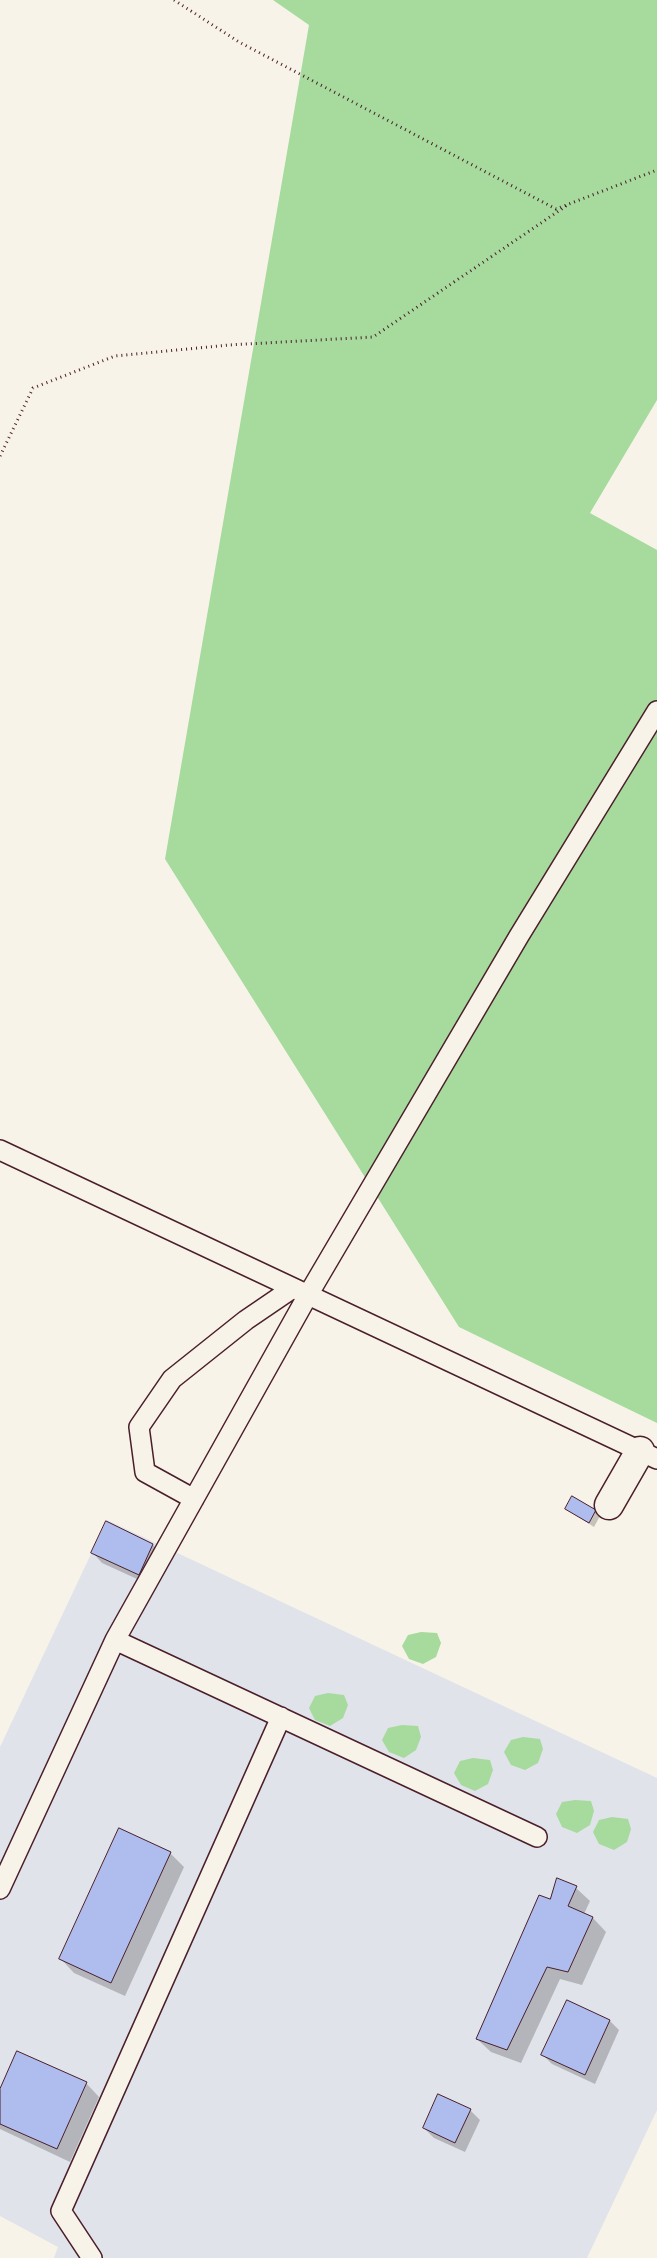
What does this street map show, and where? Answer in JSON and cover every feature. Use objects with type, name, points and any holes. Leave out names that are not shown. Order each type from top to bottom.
[{"type":"street","points":[[609,1506],[648,1455]]},
{"type":"lane","points":[[0,1889],[115,1640],[194,1499],[300,1291],[657,711]]},
{"type":"lane","points":[[0,1150],[648,1455]]},
{"type":"lane","points":[[194,1499],[145,1472],[139,1427],[172,1379],[246,1320],[300,1291]]},
{"type":"lane","points":[[115,1640],[537,1837]]},
{"type":"lane","points":[[92,2258],[61,2211],[281,1717]]},
{"type":"path","points":[[174,0],[239,42],[556,209],[657,170]]},
{"type":"path","points":[[0,456],[33,388],[115,356],[229,345],[373,337],[569,204]]},
{"type":"shaded area","points":[[107,1520],[657,1778],[657,2110],[587,2258],[54,2258],[58,2247],[0,2216],[0,1747]]},
{"type":"green space","points":[[273,0],[657,0],[657,400],[590,513],[657,550],[657,1423],[459,1327],[165,859],[309,25]]},
{"type":"green space","points":[[421,1632],[437,1633],[441,1643],[436,1657],[423,1664],[409,1659],[402,1646],[408,1635]]},
{"type":"green space","points":[[328,1693],[344,1695],[348,1705],[343,1718],[330,1726],[315,1720],[309,1708],[315,1696]]},
{"type":"green space","points":[[402,1725],[418,1726],[421,1737],[416,1750],[404,1758],[389,1752],[382,1740],[388,1728]]},
{"type":"green space","points":[[523,1737],[540,1739],[543,1749],[538,1763],[525,1770],[511,1765],[504,1752],[511,1740]]},
{"type":"green space","points":[[473,1758],[490,1760],[493,1770],[488,1784],[475,1791],[461,1785],[454,1773],[460,1761]]},
{"type":"green space","points":[[575,1800],[591,1801],[594,1811],[590,1825],[577,1833],[562,1827],[556,1814],[562,1802]]},
{"type":"green space","points":[[612,1817],[628,1819],[631,1829],[627,1842],[614,1850],[599,1844],[593,1832],[599,1820]]},
{"type":"building","points":[[572,1496],[596,1510],[589,1523],[565,1509]]},
{"type":"building","points":[[106,1521],[153,1544],[139,1575],[91,1553]]},
{"type":"building","points":[[119,1828],[171,1852],[111,1983],[59,1959]]},
{"type":"building","points":[[557,1878],[577,1886],[568,1906],[593,1917],[568,1972],[547,1967],[507,2050],[476,2039],[539,1895],[550,1899]]},
{"type":"building","points":[[567,2000],[610,2020],[585,2075],[541,2055]]},
{"type":"building","points":[[17,2051],[87,2082],[57,2149],[0,2124],[0,2089]]},
{"type":"building","points":[[438,2094],[471,2109],[455,2143],[423,2128]]}]
